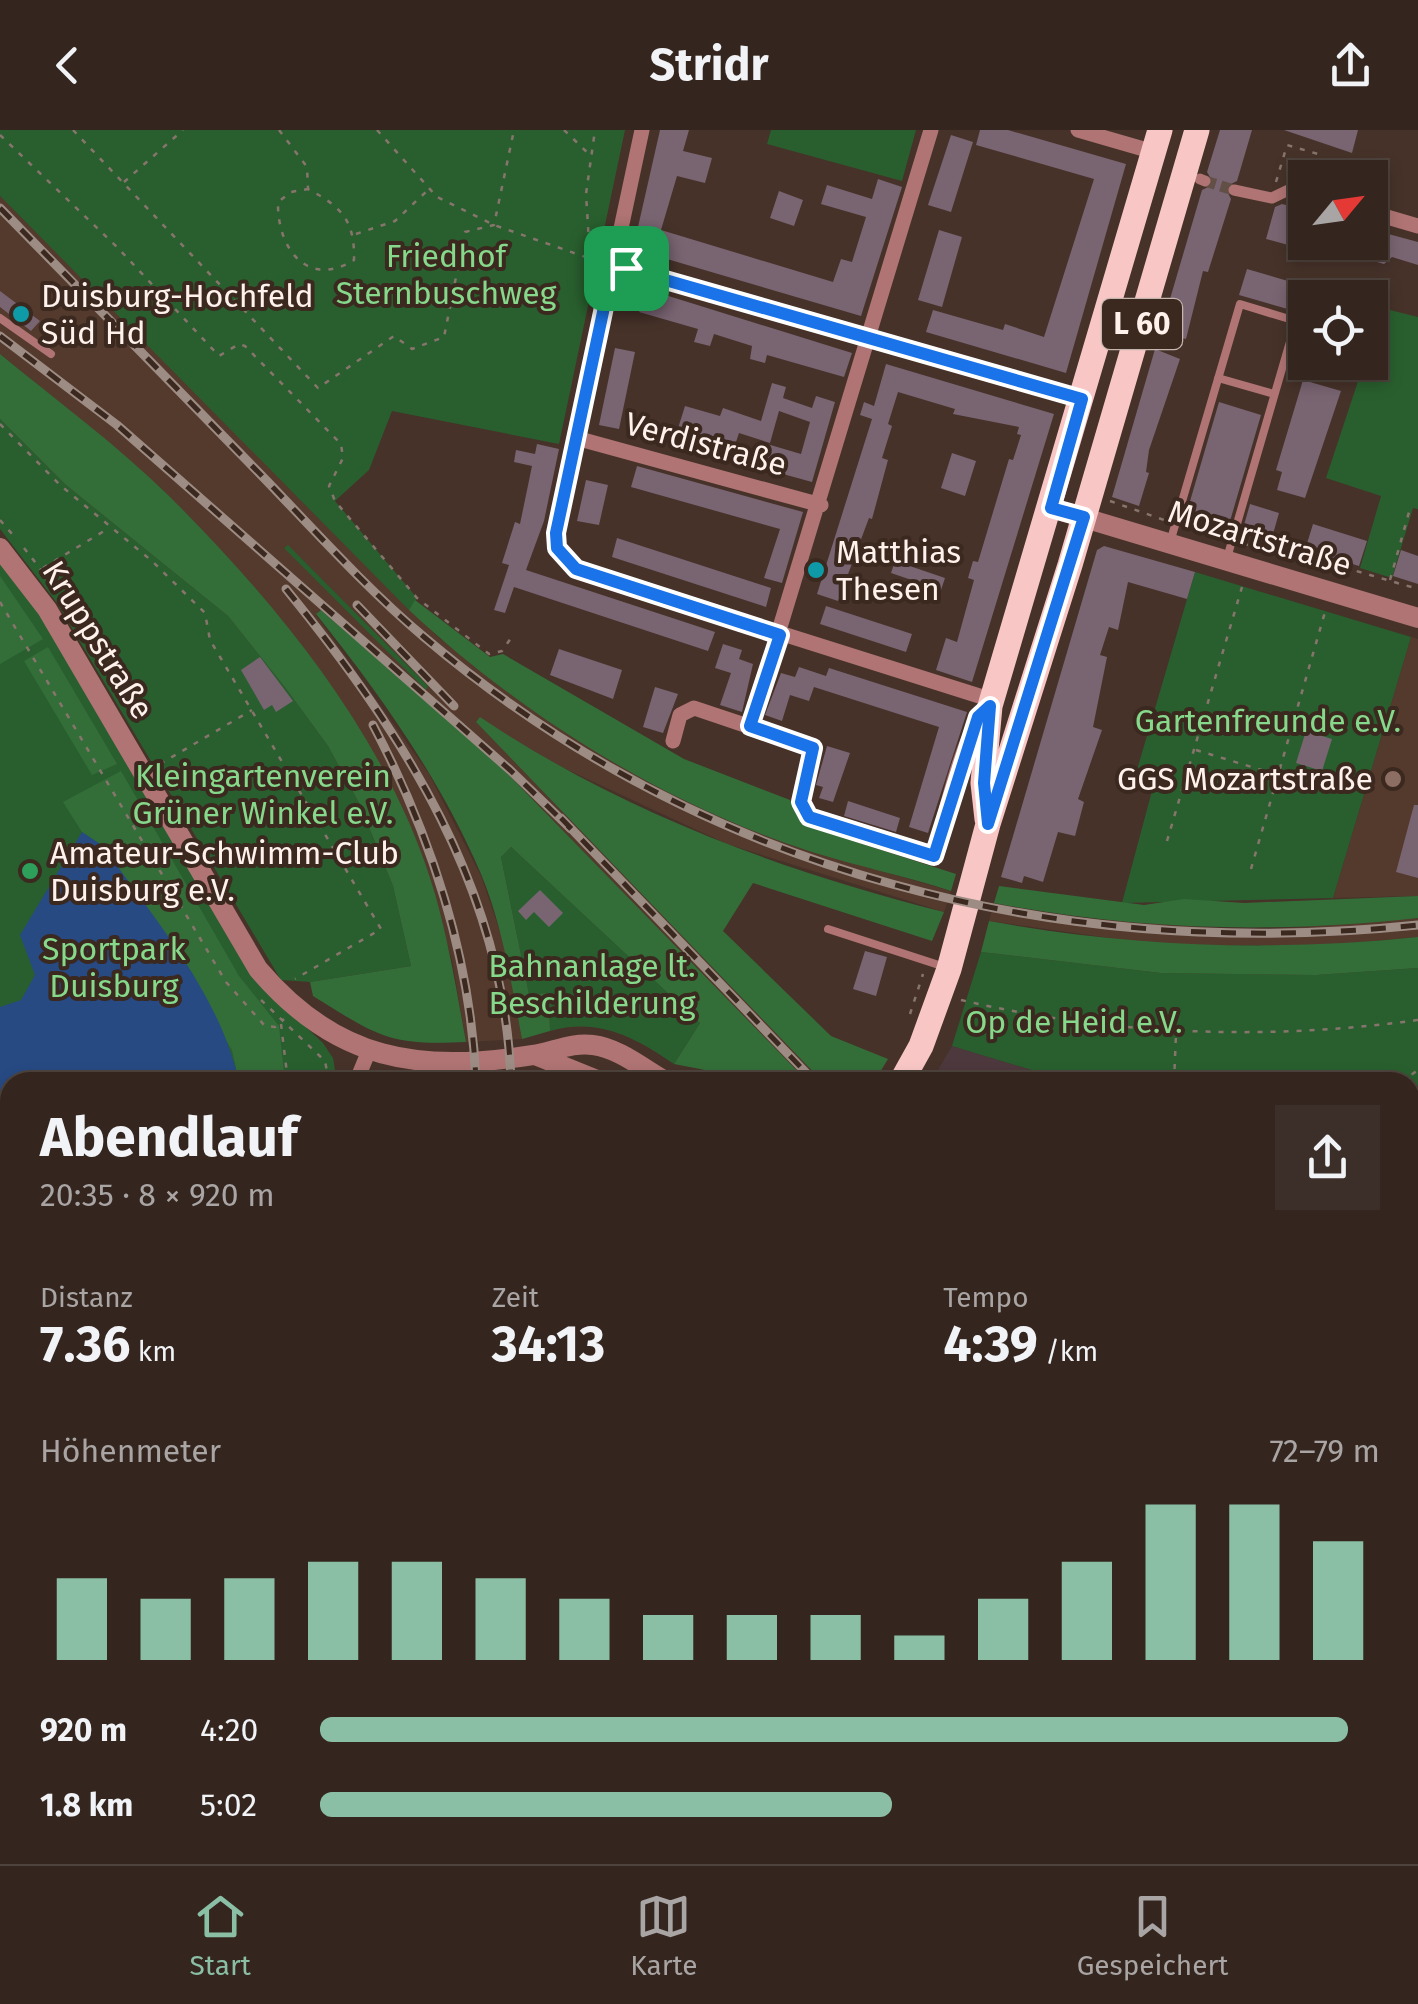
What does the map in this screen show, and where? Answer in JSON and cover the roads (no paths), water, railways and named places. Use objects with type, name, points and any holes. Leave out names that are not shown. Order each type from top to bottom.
[{"type":"main road","name":"L 60","points":[[907,1072],[922,1046],[949,969],[988,824],[1084,517],[1197,130]]},
{"type":"main road","name":"L 60","points":[[988,824],[984,783],[991,703],[1157,141]]},
{"type":"street","points":[[642,130],[609,264],[556,533],[564,560],[576,569],[991,703],[974,728],[934,856],[809,817],[801,802],[813,748],[694,708],[680,715],[673,741]]},
{"type":"street","points":[[750,726],[821,504],[932,130]]},
{"type":"street","points":[[1078,130],[1157,141]]},
{"type":"street","points":[[1234,190],[1272,198],[1288,190]]},
{"type":"street","points":[[1388,217],[1418,226]]},
{"type":"street","points":[[609,264],[1082,399]]},
{"type":"street","name":"Verdistraße","points":[[576,438],[821,504]]},
{"type":"street","name":"Mozartstraße","points":[[1051,508],[1173,532],[1418,618]]},
{"type":"street","name":"Kruppstraße","points":[[0,548],[47,609],[258,969],[294,1008],[368,1053],[410,1062],[533,1055],[591,1044],[608,1048],[649,1072]]},
{"type":"street","points":[[360,1072],[368,1053]]},
{"type":"street","name":"Kruppstraße","points":[[533,1055],[576,1072]]},
{"type":"lane","points":[[1173,532],[1240,304],[1296,321],[1229,549]]},
{"type":"lane","points":[[0,318],[51,354]]},
{"type":"lane","points":[[1218,378],[1274,394]]},
{"type":"lane","points":[[828,929],[949,969]]},
{"type":"water","points":[[82,832],[103,846],[183,958],[217,1018],[236,1072],[0,1072],[0,1007],[21,1000],[35,975],[20,935]]},
{"type":"tunnel","points":[[1205,181],[1234,190]]},
{"type":"railway","points":[[0,208],[403,619],[532,719],[647,787],[767,842],[891,884],[1019,913],[1150,929],[1283,933],[1418,925]]},
{"type":"railway","points":[[0,336],[117,425],[510,770],[571,829]]},
{"type":"railway","points":[[286,589],[370,700],[440,818],[468,880],[490,944],[504,1012],[510,1072]]},
{"type":"railway","points":[[357,605],[454,706]]},
{"type":"railway","points":[[373,725],[413,810],[444,898],[466,989],[475,1072]]},
{"type":"railway","points":[[561,818],[805,1072]]},
{"type":"place","name":"Duisburg-Hochfeld Süd Hd","points":[[21,314]]},
{"type":"place","name":"Matthias Thesen","points":[[816,570]]},
{"type":"place","name":"GGS Mozartstraße","points":[[1393,779]]},
{"type":"place","name":"Amateur-Schwimm-Club Duisburg e.V.","points":[[30,871]]},
{"type":"park label","name":"Friedhof Sternbuschweg","points":[[446,274]]},
{"type":"park label","name":"Gartenfreunde e.V.","points":[[1268,721]]},
{"type":"park label","name":"Kleingartenverein Grüner Winkel e.V.","points":[[263,794]]},
{"type":"park label","name":"Sportpark Duisburg","points":[[114,968]]},
{"type":"park label","name":"Bahnanlage lt. Beschilderung","points":[[592,984]]},
{"type":"park label","name":"Op de Heid e.V.","points":[[1074,1022]]}]
